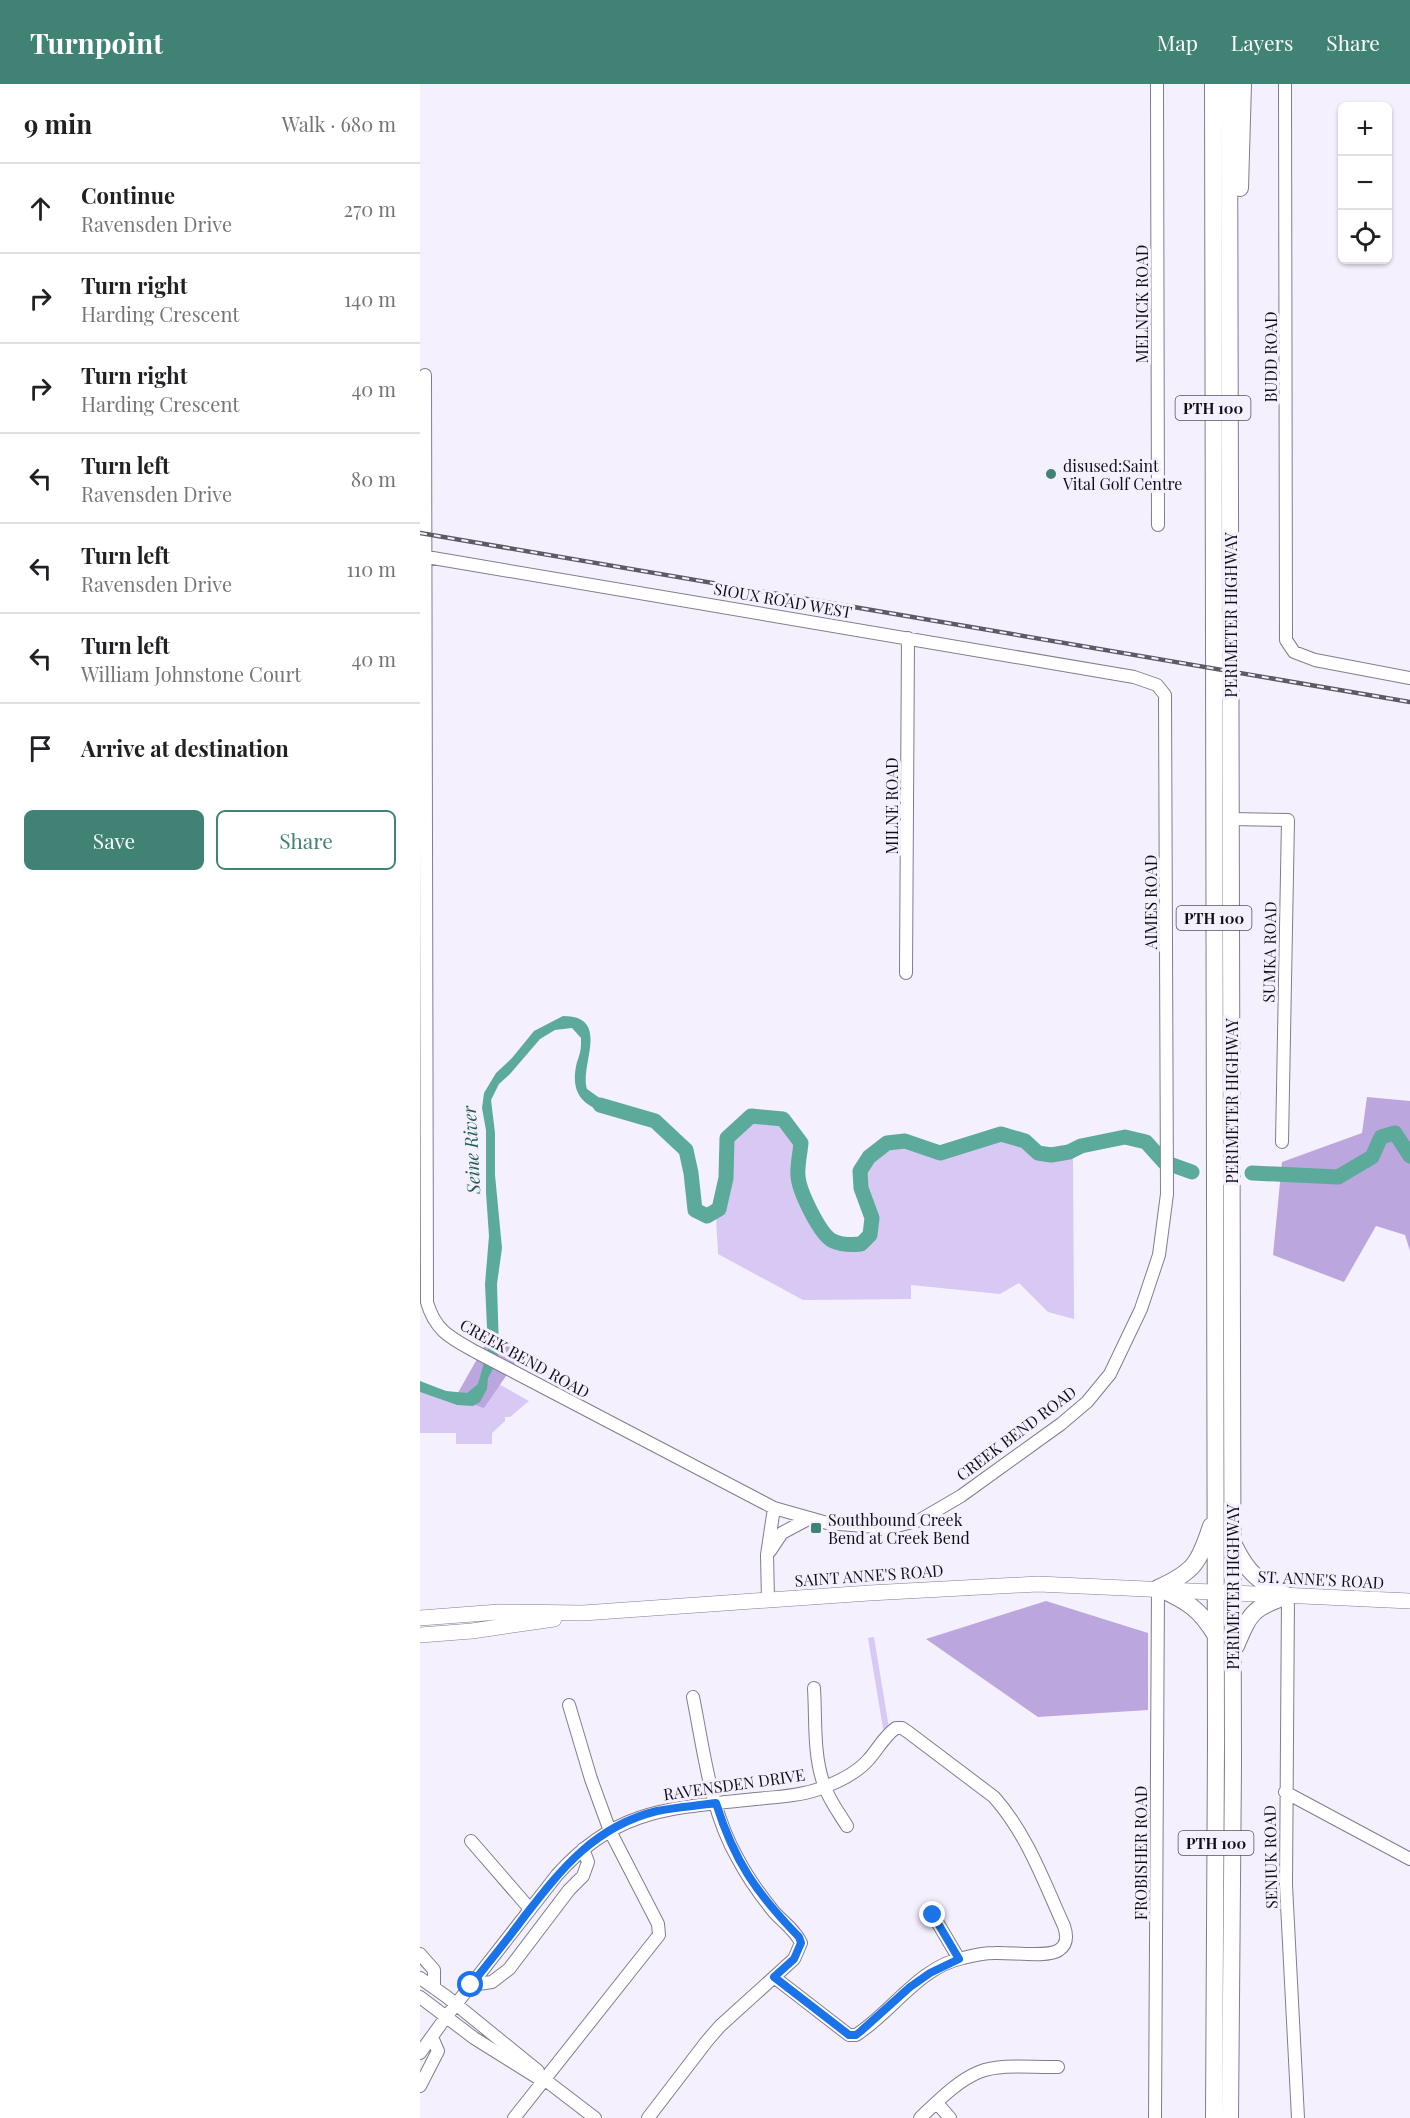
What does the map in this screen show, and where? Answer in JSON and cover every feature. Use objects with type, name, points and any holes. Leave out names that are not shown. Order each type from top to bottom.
[{"type":"highway","name":"PERIMETER HIGHWAY","points":[[1213,84],[1216,1513],[1232,1656],[1230,2118]]},
{"type":"highway","name":"PERIMETER HIGHWAY","points":[[1214,2118],[1216,1637],[1232,1541],[1229,84]]},
{"type":"highway","points":[[1230,297],[1238,232],[1243,84]]},
{"type":"highway","points":[[1158,1588],[1182,1577],[1192,1568],[1203,1548],[1216,1513]]},
{"type":"highway","points":[[1232,1541],[1240,1559],[1250,1573],[1261,1582],[1288,1596]]},
{"type":"highway","points":[[1158,1588],[1195,1608],[1204,1617],[1216,1637]]},
{"type":"highway","points":[[1232,1656],[1250,1616],[1267,1603],[1288,1596]]},
{"type":"main road","name":"SAINT ANNE'S ROAD","points":[[420,1618],[499,1612],[583,1613],[1031,1584],[1158,1588]]},
{"type":"main road","name":"ST. ANNE'S ROAD","points":[[1158,1588],[1410,1601]]},
{"type":"main road","name":"SAINT ANNE'S ROAD","points":[[420,1635],[525,1624],[583,1613]]},
{"type":"street","name":"MELNICK ROAD","points":[[1157,84],[1158,525]]},
{"type":"street","name":"BUDD ROAD","points":[[1285,84],[1286,640],[1294,652],[1304,657],[1410,678]]},
{"type":"street","name":"CREEK BEND ROAD","points":[[425,375],[427,1302],[436,1325],[447,1335],[505,1368],[774,1508],[827,1523],[889,1528],[920,1520],[961,1496],[1062,1424],[1087,1402],[1110,1374],[1141,1309],[1159,1255],[1167,1194],[1167,1146]]},
{"type":"street","name":"SIOUX ROAD WEST","points":[[427,557],[1134,677]]},
{"type":"street","name":"MILNE ROAD","points":[[906,974],[908,638]]},
{"type":"street","name":"AIMES ROAD","points":[[1134,677],[1157,685],[1165,695],[1166,704],[1167,1146]]},
{"type":"street","name":"SUMKA ROAD","points":[[1230,819],[1288,820],[1282,1142]]},
{"type":"street","points":[[768,1600],[767,1555],[774,1508]]},
{"type":"street","points":[[767,1555],[782,1533],[810,1518]]},
{"type":"street","name":"FROBISHER ROAD","points":[[1155,2118],[1158,1588]]},
{"type":"street","name":"SENIUK ROAD","points":[[1288,1596],[1286,1894],[1298,2118]]},
{"type":"street","points":[[814,1688],[815,1736],[825,1787],[847,1826]]},
{"type":"street","points":[[648,2118],[713,2033],[794,1959],[801,1943],[799,1937],[766,1902],[737,1858],[724,1831],[710,1786],[693,1697]]},
{"type":"street","points":[[514,2118],[659,1935],[658,1924],[610,1831],[591,1779],[569,1705]]},
{"type":"street","name":"RAVENSDEN DRIVE","points":[[420,2053],[556,1875],[583,1849],[610,1831],[656,1811],[794,1795],[825,1787],[855,1772],[896,1728],[902,1728],[994,1797],[1006,1810],[1017,1826],[1067,1937],[1058,1952],[995,1953],[959,1959],[930,1973],[910,1987],[856,2035],[849,2035],[774,1977]]},
{"type":"street","points":[[1285,1792],[1410,1859]]},
{"type":"street","points":[[471,1840],[530,1909]]},
{"type":"street","points":[[471,1985],[492,1982],[509,1969],[556,1906],[583,1876],[588,1862],[583,1849]]},
{"type":"street","points":[[933,1915],[959,1959]]},
{"type":"street","points":[[420,1954],[434,1970],[434,1988]]},
{"type":"street","points":[[420,1978],[456,2004],[528,2062],[544,2079],[595,2118]]},
{"type":"street","points":[[421,1999],[474,2038],[538,2078],[544,2079]]},
{"type":"street","points":[[420,2086],[438,2051],[432,2037]]},
{"type":"street","points":[[920,2118],[968,2078],[979,2072],[1007,2068],[1058,2067]]},
{"type":"street","points":[[937,2103],[950,2118]]},
{"type":"shaded area","points":[[563,1016],[578,1018],[586,1024],[590,1033],[587,1089],[601,1099],[619,1104],[619,1115],[590,1106],[578,1093],[575,1074],[581,1049],[581,1038],[572,1028],[555,1030],[540,1039],[499,1084],[491,1100],[502,1248],[497,1284],[499,1350],[488,1378],[487,1389],[480,1402],[473,1406],[457,1405],[420,1392],[420,1381],[446,1391],[467,1393],[478,1384],[488,1349],[485,1284],[489,1236],[486,1130],[482,1108],[484,1093],[496,1073],[512,1058],[534,1031]]},
{"type":"shaded area","points":[[1367,1097],[1410,1101],[1410,1251],[1405,1235],[1376,1226],[1344,1282],[1273,1255],[1282,1162],[1362,1133]]},
{"type":"shaded area","points":[[774,1113],[789,1122],[795,1130],[798,1140],[799,1176],[804,1189],[821,1224],[827,1233],[840,1244],[858,1244],[869,1238],[871,1218],[861,1187],[860,1175],[866,1160],[885,1144],[903,1140],[936,1150],[948,1150],[997,1135],[1015,1139],[1040,1159],[1048,1161],[1073,1153],[1074,1319],[1048,1312],[1019,1283],[1000,1294],[911,1285],[911,1299],[803,1300],[718,1254],[716,1217],[725,1190],[723,1157],[727,1138],[739,1126]]},
{"type":"shaded area","points":[[490,1336],[522,1353],[484,1408],[455,1398]]},
{"type":"shaded area","points":[[488,1378],[529,1401],[510,1417],[505,1417],[505,1421],[492,1433],[492,1444],[456,1444],[456,1433],[420,1433],[420,1392],[457,1405]]},
{"type":"shaded area","points":[[1046,1601],[1148,1633],[1148,1710],[1038,1717],[926,1639]]},
{"type":"shaded area","points":[[874,1637],[890,1734],[885,1740],[868,1638]]},
{"type":"waterway","name":"Seine River","points":[[600,1105],[655,1121],[686,1150],[695,1210],[707,1216],[719,1209],[726,1178],[727,1138],[751,1116],[783,1119],[801,1143],[798,1164],[799,1183],[811,1212],[828,1237],[833,1241],[847,1244],[861,1244],[870,1235],[872,1218],[861,1188],[860,1171],[869,1157],[887,1143],[905,1141],[940,1153],[1001,1134],[1025,1141],[1038,1153],[1051,1155],[1125,1137],[1146,1142],[1164,1162],[1192,1172]]},
{"type":"waterway","name":"Seine River","points":[[1252,1173],[1338,1177],[1372,1157],[1381,1137],[1395,1133],[1410,1156]]},
{"type":"railway","points":[[420,533],[1410,702]]},
{"type":"place","name":"disused:Saint Vital Golf Centre","points":[[1051,474]]},
{"type":"place","name":"Southbound Creek Bend at Creek Bend","points":[[816,1528]]},
{"type":"route","points":[[471,1985],[568,1862],[604,1833],[656,1811],[716,1803],[724,1831],[754,1886],[775,1913],[799,1937],[801,1943],[797,1955],[774,1977],[849,2035],[856,2035],[910,1987],[930,1973],[959,1959],[933,1915]]}]
